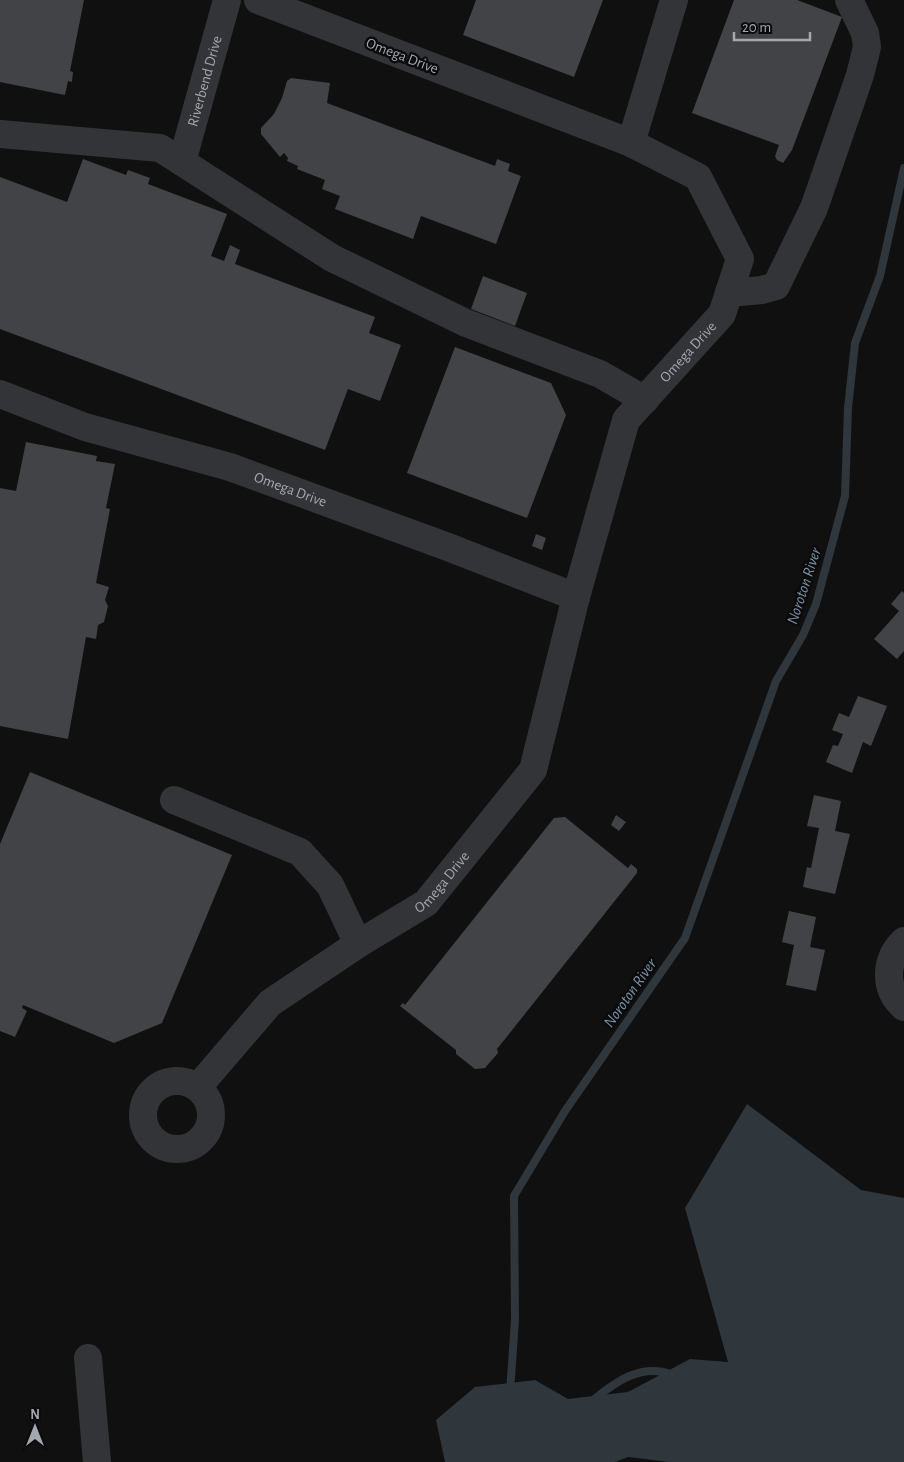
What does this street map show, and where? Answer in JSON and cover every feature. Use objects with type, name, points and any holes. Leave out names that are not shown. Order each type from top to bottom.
[{"type":"street","name":"Riverbend Drive","points":[[182,162],[226,0]]},
{"type":"street","name":"Omega Drive","points":[[198,1087],[270,1003],[358,944],[426,903],[533,770],[576,598],[626,420],[722,314],[740,259],[698,177],[631,143],[258,0]]},
{"type":"street","points":[[631,143],[674,0]]},
{"type":"street","points":[[729,293],[762,290],[776,286],[814,208],[860,75],[867,48],[865,33],[849,0]]},
{"type":"street","points":[[0,134],[160,148],[332,258],[466,323],[600,374],[645,400]]},
{"type":"street","name":"Omega Drive","points":[[0,394],[85,427],[230,467],[448,547],[576,598]]},
{"type":"street","points":[[174,800],[300,852],[330,885],[358,944]]},
{"type":"street","points":[[904,941],[894,953],[889,971],[891,989],[904,1007]]},
{"type":"street","points":[[88,1358],[97,1462]]},
{"type":"shaded area","points":[[747,1104],[861,1190],[904,1198],[904,1462],[669,1462],[628,1457],[615,1462],[445,1462],[436,1420],[475,1387],[535,1380],[568,1399],[628,1392],[690,1359],[728,1362],[685,1208]]},
{"type":"building","points":[[0,0],[84,0],[70,71],[73,72],[72,82],[68,81],[65,95],[0,82]]},
{"type":"building","points":[[476,0],[603,0],[574,77],[463,35]]},
{"type":"building","points":[[734,0],[797,0],[842,17],[792,150],[783,163],[777,160],[775,156],[779,145],[692,113]]},
{"type":"building","points":[[291,78],[330,83],[327,103],[495,166],[497,159],[510,164],[508,171],[521,176],[496,244],[421,216],[413,239],[335,209],[340,196],[322,189],[325,180],[297,169],[298,166],[287,161],[288,158],[284,153],[280,157],[261,134],[261,128],[274,114],[282,98],[287,81]]},
{"type":"building","points":[[83,159],[126,175],[128,170],[150,178],[148,184],[227,214],[211,256],[224,261],[230,245],[240,250],[235,264],[375,317],[369,333],[401,345],[380,401],[348,389],[325,450],[0,329],[0,177],[67,202]]},
{"type":"building","points":[[483,276],[527,293],[515,326],[471,309]]},
{"type":"building","points":[[455,347],[551,383],[566,415],[527,518],[407,473]]},
{"type":"building","points":[[26,442],[97,456],[96,461],[115,464],[106,508],[110,509],[96,583],[109,587],[105,600],[108,606],[104,622],[98,625],[96,639],[86,637],[68,739],[0,726],[0,488],[16,491]]},
{"type":"building","points":[[536,534],[546,538],[542,550],[532,546]]},
{"type":"building","points":[[902,591],[904,593],[904,651],[897,659],[874,639],[899,611],[891,604]]},
{"type":"building","points":[[858,696],[887,706],[871,746],[863,742],[852,773],[826,762],[833,745],[838,746],[843,734],[832,730],[839,713],[849,717]]},
{"type":"building","points":[[30,772],[232,855],[162,1023],[114,1043],[23,1005],[22,1008],[27,1011],[15,1037],[0,1031],[0,844]]},
{"type":"building","points":[[814,795],[841,801],[835,831],[850,834],[835,894],[803,887],[807,867],[811,868],[819,828],[807,826]]},
{"type":"building","points":[[616,815],[626,822],[619,831],[611,825]]},
{"type":"building","points":[[565,817],[628,868],[631,864],[637,869],[637,873],[497,1049],[498,1053],[485,1068],[475,1069],[456,1054],[456,1050],[400,1006],[403,1003],[405,1005],[554,818]]},
{"type":"building","points":[[789,911],[816,917],[810,947],[825,950],[816,991],[786,985],[794,945],[782,942]]},
{"type":"waterway","name":"Noroton River","points":[[510,1392],[515,1320],[514,1196],[565,1111],[685,938],[776,681],[803,635],[816,604],[845,496],[848,408],[855,343],[880,276],[904,168]]},
{"type":"waterway","name":"Noroton River","points":[[592,1401],[610,1387],[630,1376],[651,1371],[673,1375]]}]
